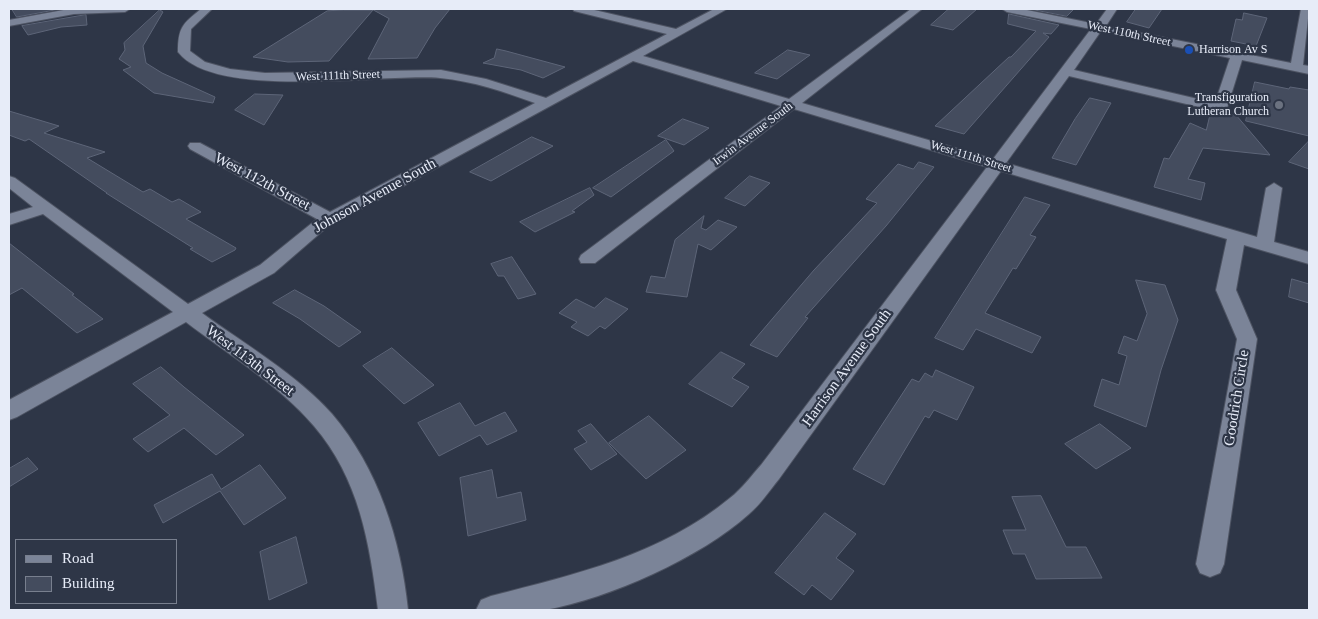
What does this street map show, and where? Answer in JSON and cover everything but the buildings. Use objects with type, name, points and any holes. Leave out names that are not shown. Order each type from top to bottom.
[{"type":"street","points":[[9,23],[53,14],[125,9]]},
{"type":"street","name":"West 111th Street","points":[[207,9],[184,32],[182,42],[184,50],[192,58],[204,66],[222,72],[269,78],[413,73],[440,74],[490,82],[547,103]]},
{"type":"street","points":[[578,9],[677,33]]},
{"type":"street","name":"Johnson Avenue South","points":[[9,411],[267,269],[320,224],[722,9]]},
{"type":"street","name":"Irwin Avenue South","points":[[588,259],[918,9]]},
{"type":"street","name":"West 110th Street","points":[[1007,9],[1309,70]]},
{"type":"street","name":"Harrison Avenue South","points":[[491,610],[602,580],[654,561],[701,535],[740,506],[770,472],[1112,9]]},
{"type":"street","points":[[1296,68],[1306,9]]},
{"type":"street","name":"West 111th Street","points":[[632,56],[1309,258]]},
{"type":"street","points":[[1066,72],[1220,108],[1237,56]]},
{"type":"street","name":"West 112th Street","points":[[195,146],[330,219]]},
{"type":"street","name":"West 113th Street","points":[[9,181],[286,386],[322,419],[352,459],[376,512],[390,577],[393,610]]},
{"type":"street","points":[[1265,245],[1274,188]]},
{"type":"street","points":[[9,220],[45,208]]},
{"type":"street","name":"Goodrich Circle","points":[[1210,564],[1247,339],[1226,290],[1237,236]]},
{"type":"place","name":"Harrison Av S","points":[[1189,50]]},
{"type":"place","name":"Transfiguration Lutheran Church","points":[[1279,105]]}]
